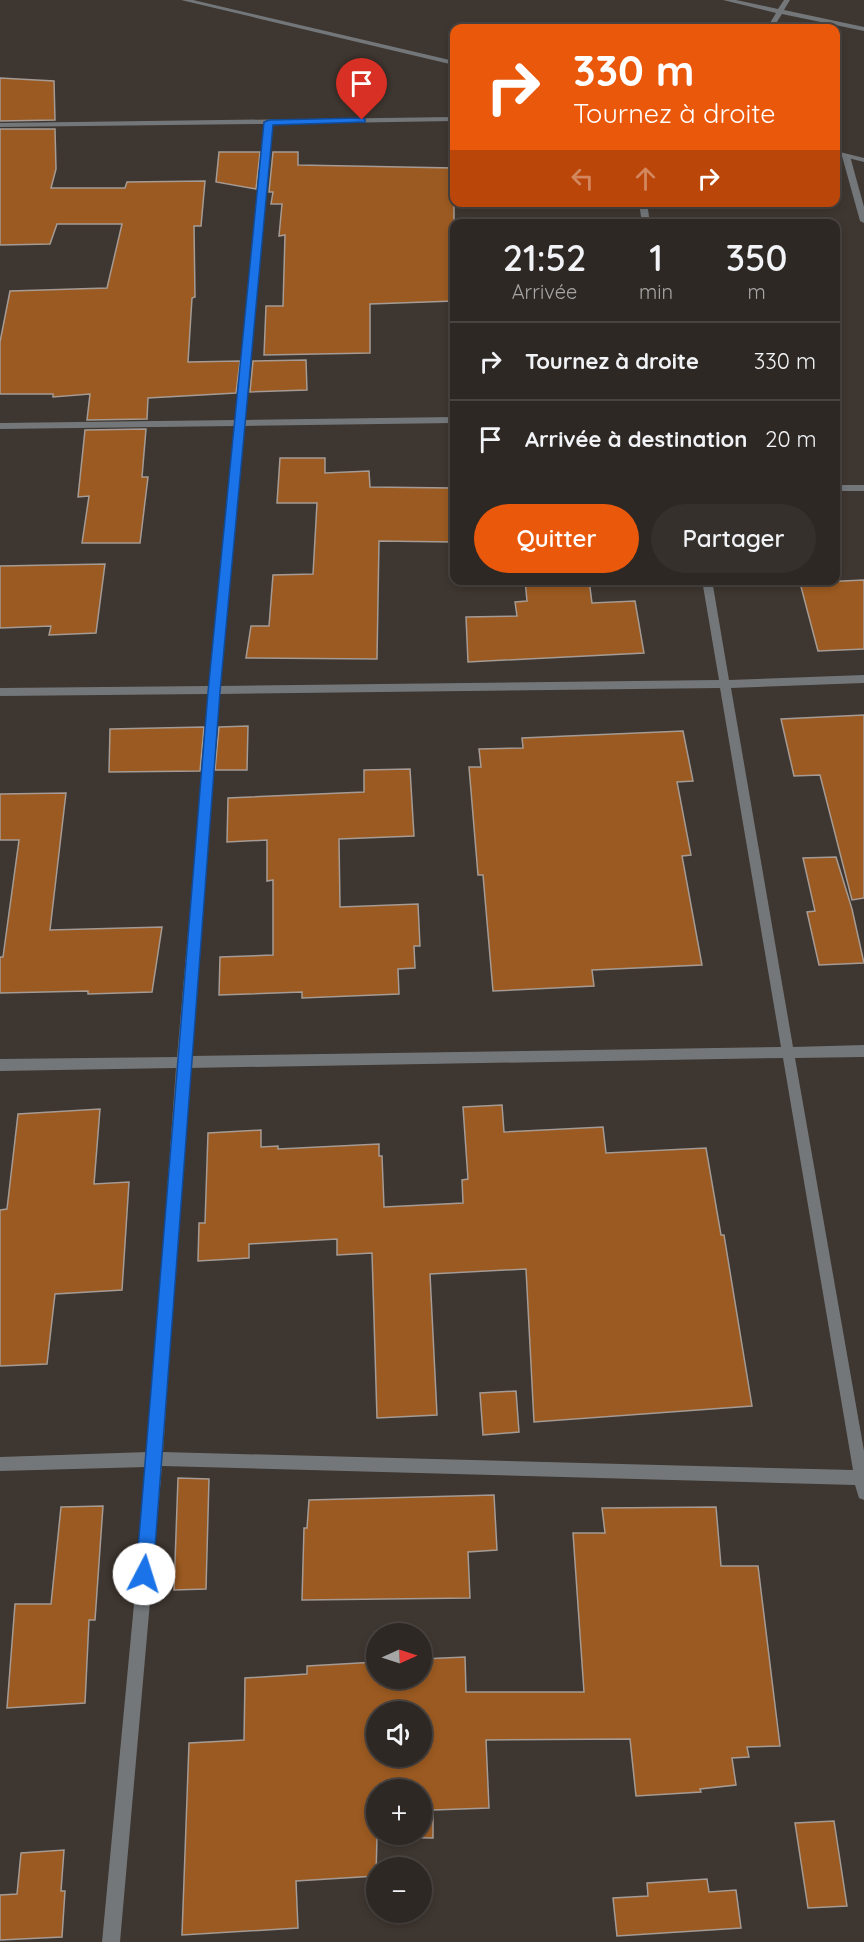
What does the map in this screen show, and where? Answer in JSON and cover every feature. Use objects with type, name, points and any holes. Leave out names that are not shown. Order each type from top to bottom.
[{"type":"street","points":[[184,0],[450,62]]},
{"type":"street","points":[[726,0],[839,24]]},
{"type":"street","points":[[772,24],[788,0]]},
{"type":"street","points":[[840,24],[864,29]]},
{"type":"street","points":[[0,124],[450,118]]},
{"type":"street","points":[[111,1942],[155,1459],[183,1062],[214,692],[269,122]]},
{"type":"street","points":[[840,154],[864,160]]},
{"type":"street","points":[[846,156],[864,220]]},
{"type":"street","points":[[0,426],[450,420]]},
{"type":"street","points":[[840,488],[864,488]]},
{"type":"street","points":[[0,1464],[155,1459],[863,1483],[708,585]]},
{"type":"street","points":[[0,692],[214,692],[725,684],[864,679]]},
{"type":"street","points":[[0,1065],[864,1051]]},
{"type":"building","points":[[0,78],[54,81],[55,120],[0,121]]},
{"type":"building","points":[[0,129],[55,129],[56,169],[51,188],[125,188],[127,182],[205,181],[201,226],[194,226],[195,297],[192,298],[188,362],[240,361],[236,393],[148,398],[147,419],[87,420],[90,394],[53,397],[53,394],[0,394],[0,342],[10,291],[107,288],[122,224],[57,224],[50,244],[0,245]]},
{"type":"building","points":[[219,152],[260,152],[256,189],[216,182]]},
{"type":"building","points":[[273,152],[298,152],[298,165],[450,168],[450,207],[454,207],[454,219],[450,219],[450,301],[370,304],[370,353],[264,355],[266,306],[283,306],[285,235],[279,236],[282,204],[271,204],[273,192],[269,192]]},
{"type":"building","points":[[306,360],[307,390],[250,392],[253,361]]},
{"type":"building","points":[[146,429],[142,477],[148,477],[140,543],[82,543],[89,496],[78,497],[85,430]]},
{"type":"building","points":[[280,458],[325,458],[325,473],[369,471],[370,487],[450,488],[450,542],[379,541],[377,659],[246,658],[251,626],[269,626],[273,575],[313,574],[317,503],[277,503]]},
{"type":"building","points":[[105,564],[96,633],[49,635],[51,626],[0,628],[0,566]]},
{"type":"building","points":[[864,580],[864,649],[818,651],[801,585],[840,585],[840,581]]},
{"type":"building","points":[[525,585],[590,585],[592,603],[635,601],[644,653],[468,662],[466,617],[517,616],[515,602],[527,601]]},
{"type":"building","points":[[864,715],[864,898],[852,900],[820,775],[794,776],[781,719]]},
{"type":"building","points":[[248,726],[247,770],[215,770],[219,727]]},
{"type":"building","points":[[204,727],[200,771],[109,772],[110,729]]},
{"type":"building","points":[[683,731],[693,781],[677,782],[691,855],[682,856],[702,965],[592,970],[594,986],[493,991],[483,875],[478,875],[469,767],[481,767],[479,749],[523,748],[522,738]]},
{"type":"building","points":[[410,769],[414,836],[339,839],[340,907],[418,904],[420,946],[414,946],[415,968],[398,969],[399,994],[302,998],[302,992],[219,995],[220,957],[273,955],[273,880],[267,881],[267,840],[227,842],[228,798],[364,792],[364,770]]},
{"type":"building","points":[[66,793],[50,930],[162,927],[152,992],[0,993],[0,957],[3,957],[19,840],[0,840],[0,794]]},
{"type":"building","points":[[836,857],[852,909],[864,963],[819,965],[807,912],[815,911],[803,858]]},
{"type":"building","points":[[502,1105],[504,1132],[603,1127],[606,1153],[706,1148],[721,1235],[724,1235],[752,1406],[534,1422],[526,1269],[430,1274],[437,1415],[377,1418],[372,1253],[337,1255],[337,1239],[249,1244],[249,1258],[198,1261],[199,1223],[205,1223],[208,1133],[261,1130],[261,1147],[278,1146],[278,1149],[379,1144],[379,1156],[382,1156],[384,1207],[463,1203],[462,1180],[468,1179],[463,1107]]},
{"type":"building","points":[[100,1109],[94,1184],[129,1182],[122,1290],[55,1294],[47,1364],[0,1366],[0,1210],[7,1209],[18,1114]]},
{"type":"building","points":[[516,1391],[519,1432],[483,1435],[480,1393]]},
{"type":"building","points":[[178,1478],[209,1479],[206,1589],[174,1590]]},
{"type":"building","points":[[494,1495],[497,1550],[468,1552],[470,1598],[302,1600],[304,1528],[307,1528],[309,1500]]},
{"type":"building","points":[[103,1506],[95,1620],[89,1620],[85,1703],[7,1708],[15,1604],[51,1604],[61,1507]]},
{"type":"building","points":[[716,1507],[721,1566],[758,1566],[780,1746],[747,1747],[749,1757],[732,1758],[736,1785],[700,1789],[701,1792],[636,1796],[630,1739],[486,1740],[489,1808],[433,1810],[432,1838],[432,1779],[366,1779],[366,1845],[377,1845],[376,1857],[366,1857],[366,1877],[296,1881],[298,1928],[182,1935],[189,1743],[244,1740],[245,1678],[307,1674],[307,1666],[366,1663],[366,1689],[432,1689],[432,1659],[465,1657],[466,1692],[584,1692],[573,1533],[605,1533],[602,1508]]},
{"type":"building","points":[[834,1821],[847,1906],[808,1908],[795,1823]]},
{"type":"building","points":[[64,1850],[61,1891],[65,1891],[62,1937],[0,1940],[0,1895],[17,1894],[21,1853]]},
{"type":"building","points":[[707,1879],[709,1892],[736,1890],[741,1928],[617,1936],[613,1898],[648,1896],[647,1883]]},
{"type":"route","points":[[144,1574],[155,1459],[183,1062],[214,692],[269,122],[362,120]]}]
